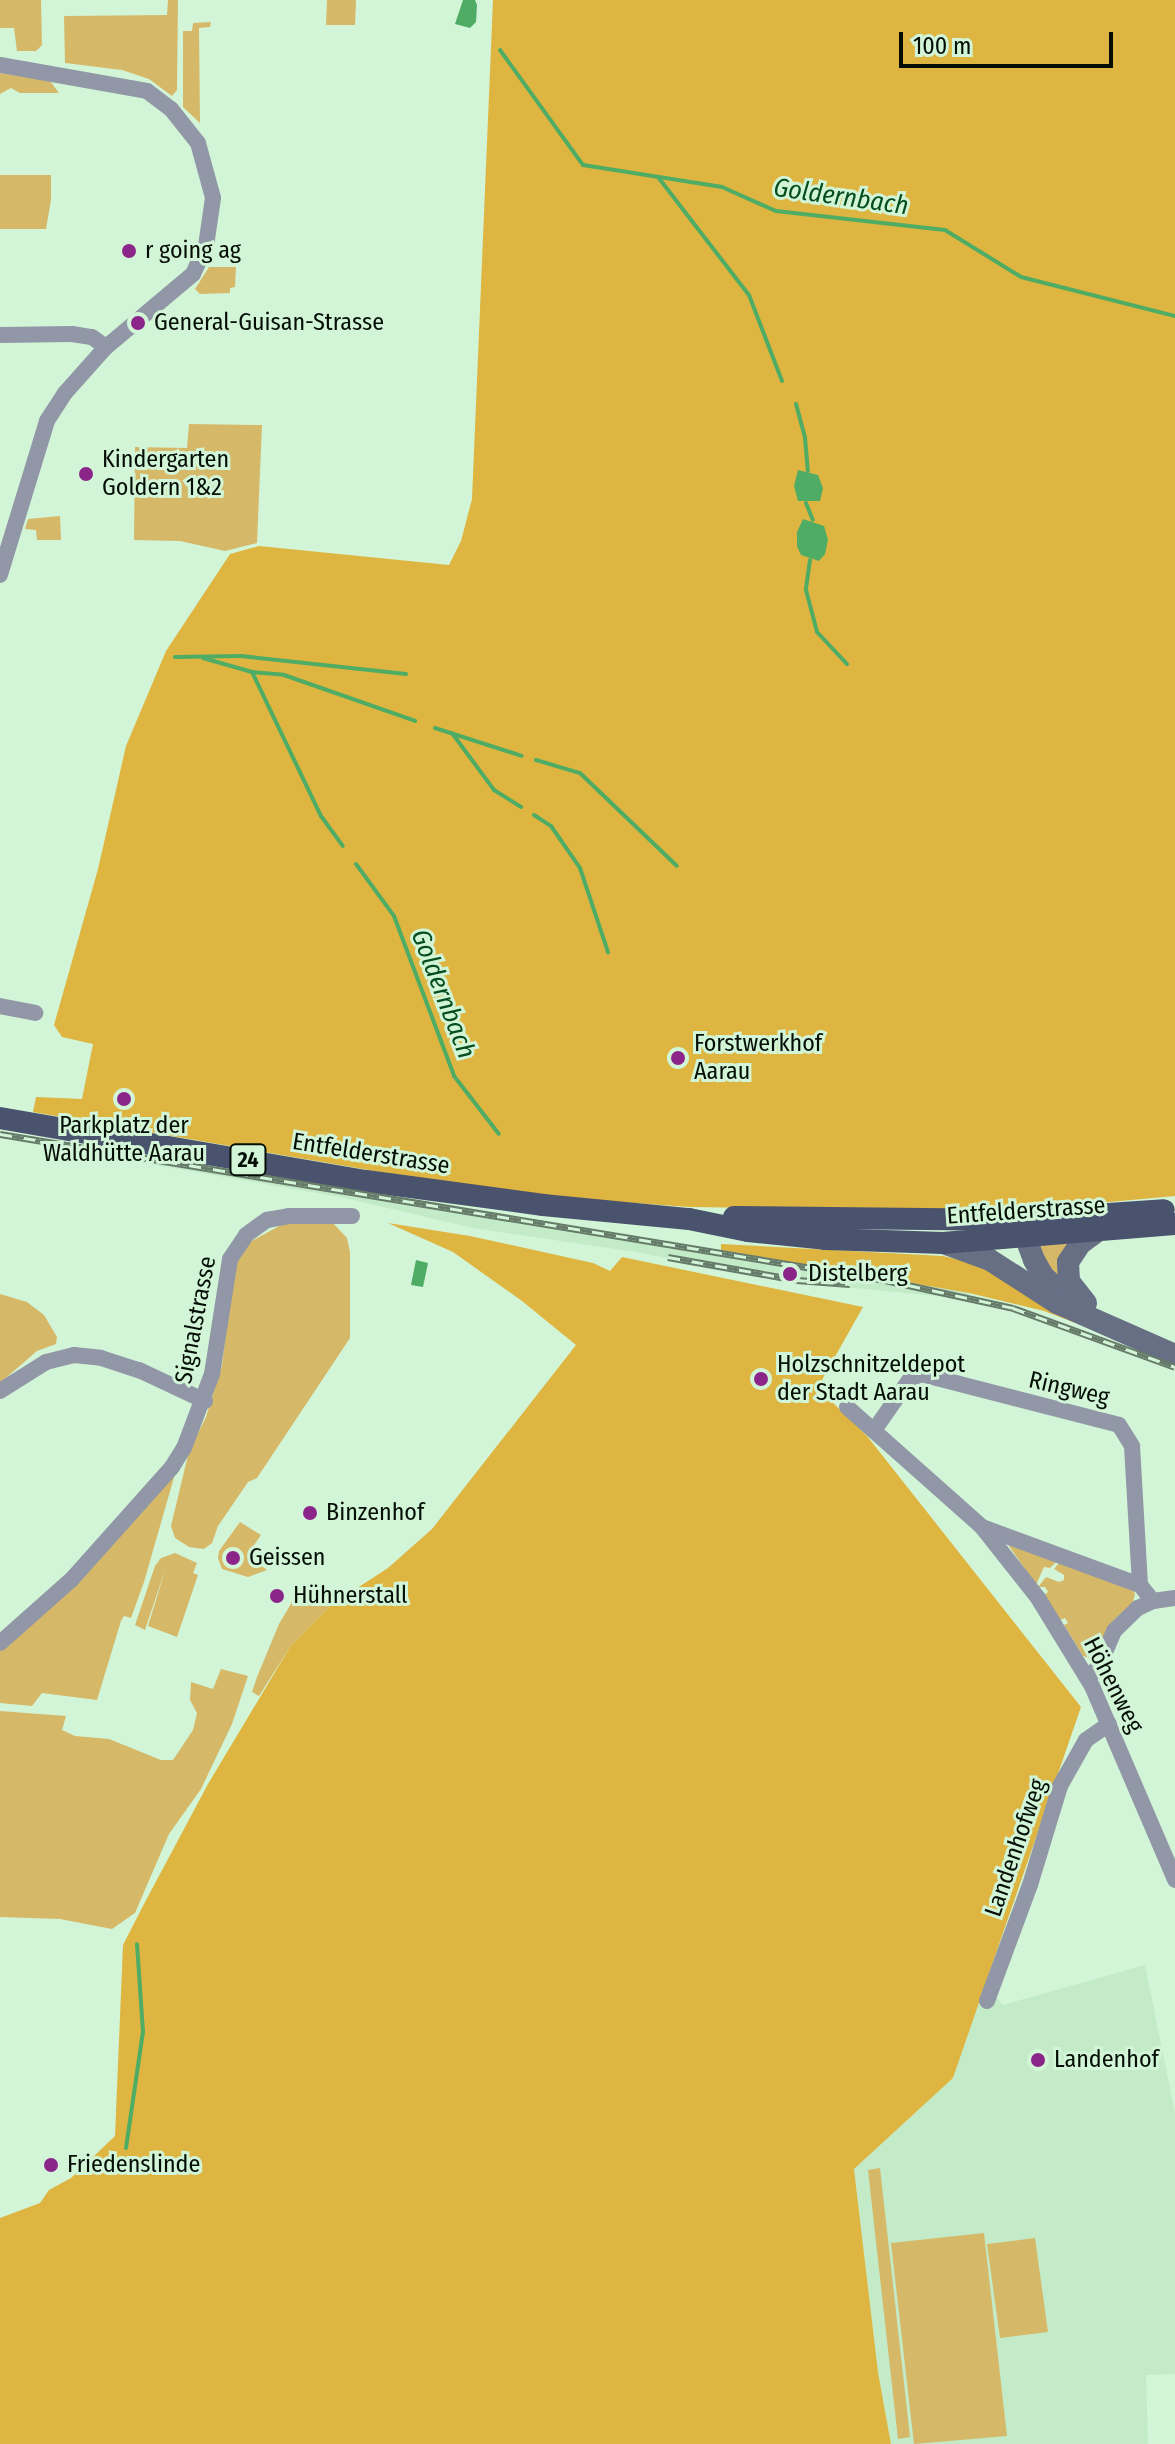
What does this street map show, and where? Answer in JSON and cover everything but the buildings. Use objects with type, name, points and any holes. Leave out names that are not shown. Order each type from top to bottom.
[{"type":"main road","name":"Entfelderstrasse","points":[[0,1118],[366,1181],[543,1205],[689,1219],[1095,1233],[1175,1224]]},
{"type":"main road","name":"24","points":[[1020,1231],[1175,1209]]},
{"type":"main road","name":"Entfelderstrasse","points":[[689,1219],[748,1231],[825,1239],[943,1243],[1020,1231]]},
{"type":"main road","points":[[1020,1231],[1013,1255],[1023,1280]]},
{"type":"main road","points":[[1020,1231],[1044,1277],[1103,1322]]},
{"type":"main road","points":[[1095,1233],[1073,1252],[1068,1262],[1069,1281],[1103,1322]]},
{"type":"main road","points":[[943,1243],[990,1260],[1057,1303],[1175,1355]]},
{"type":"street","points":[[0,65],[147,91],[187,125],[202,149],[213,198],[211,227],[199,264],[178,290],[106,347],[72,384],[47,421],[4,550],[0,575]]},
{"type":"street","points":[[0,335],[72,334],[92,337],[106,347]]},
{"type":"street","points":[[0,1006],[35,1013]]},
{"type":"street","name":"Signalstrasse","points":[[0,1643],[72,1579],[172,1467],[205,1401],[217,1346],[224,1278],[230,1259],[246,1235],[267,1220],[289,1216],[352,1216]]},
{"type":"street","points":[[0,1391],[46,1362],[74,1355],[101,1358],[139,1370],[205,1401]]},
{"type":"street","name":"Ringweg","points":[[875,1429],[910,1379],[921,1374],[1119,1425],[1132,1446],[1140,1585]]},
{"type":"street","points":[[847,1407],[982,1527],[1140,1585],[1153,1601]]},
{"type":"street","name":"Höhenweg","points":[[982,1527],[1038,1598],[1088,1679],[1175,1880]]},
{"type":"street","points":[[1088,1679],[1100,1664],[1114,1631],[1138,1608],[1153,1601],[1175,1598]]},
{"type":"street","name":"Landenhofweg","points":[[987,2001],[1030,1885],[1060,1786],[1086,1740],[1109,1724]]},
{"type":"shaded area","points":[[0,0],[41,0],[42,45],[36,51],[17,51],[14,28],[0,28]]},
{"type":"shaded area","points":[[168,0],[178,0],[177,90],[172,96],[149,79],[122,70],[65,63],[64,16],[167,15]]},
{"type":"shaded area","points":[[327,0],[356,0],[355,25],[326,25]]},
{"type":"shaded area","points":[[463,0],[475,0],[477,5],[476,22],[470,28],[455,24]]},
{"type":"shaded area","points":[[493,0],[1175,0],[1175,1196],[1011,1211],[689,1207],[508,1194],[33,1112],[36,1097],[82,1099],[93,1044],[62,1037],[54,1025],[98,869],[126,746],[166,651],[230,554],[259,546],[449,565],[461,541],[472,499]]},
{"type":"shaded area","points":[[211,22],[210,27],[199,28],[200,123],[183,107],[183,31],[192,31],[193,23]]},
{"type":"shaded area","points":[[0,73],[50,81],[59,93],[20,93],[11,88],[0,94]]},
{"type":"shaded area","points":[[0,175],[51,175],[46,229],[0,229]]},
{"type":"shaded area","points":[[209,267],[236,267],[235,287],[230,288],[230,293],[200,294],[195,289]]},
{"type":"shaded area","points":[[189,424],[262,425],[257,543],[225,551],[180,541],[134,540],[135,447],[187,448]]},
{"type":"shaded area","points":[[798,470],[818,475],[823,488],[820,501],[798,501],[794,486]]},
{"type":"shaded area","points":[[60,516],[61,540],[37,540],[36,530],[25,529],[28,519]]},
{"type":"shaded area","points":[[803,519],[824,526],[828,540],[825,554],[819,561],[801,555],[797,546],[797,532]]},
{"type":"shaded area","points":[[0,1131],[923,1283],[969,1293],[970,1303],[945,1297],[775,1280],[636,1252],[473,1228],[340,1197],[0,1138]]},
{"type":"shaded area","points":[[333,1223],[347,1238],[350,1252],[350,1338],[257,1478],[248,1482],[218,1526],[212,1543],[204,1549],[189,1547],[175,1538],[171,1526],[189,1451],[206,1417],[222,1365],[234,1270],[240,1255],[250,1242],[283,1224]]},
{"type":"shaded area","points":[[388,1223],[470,1236],[593,1263],[610,1271],[622,1257],[863,1307],[823,1378],[820,1390],[867,1436],[1081,1707],[953,2078],[854,2169],[878,2372],[891,2444],[0,2444],[0,2218],[40,2203],[49,2190],[71,2178],[115,2136],[123,1945],[144,1904],[208,1784],[290,1647],[331,1605],[388,1568],[432,1529],[576,1345],[522,1301],[453,1252]]},
{"type":"shaded area","points":[[1072,1242],[1063,1277],[1047,1270],[1040,1245]]},
{"type":"shaded area","points":[[721,1244],[943,1256],[976,1264],[1094,1330],[1044,1311],[969,1293],[721,1250]]},
{"type":"shaded area","points":[[416,1260],[428,1263],[423,1287],[411,1285]]},
{"type":"shaded area","points":[[0,1294],[27,1302],[44,1315],[57,1337],[56,1344],[37,1351],[0,1383]]},
{"type":"shaded area","points":[[175,1474],[144,1582],[131,1618],[124,1616],[121,1621],[97,1700],[42,1693],[32,1706],[0,1703],[0,1651]]},
{"type":"shaded area","points":[[240,1522],[261,1535],[247,1555],[267,1570],[248,1577],[222,1569],[218,1558],[219,1551]]},
{"type":"shaded area","points":[[1009,1545],[1056,1562],[1050,1568],[1044,1567],[1036,1585]]},
{"type":"shaded area","points":[[175,1553],[197,1563],[193,1573],[198,1575],[177,1637],[148,1626],[167,1564],[145,1630],[135,1625],[155,1566],[161,1558]]},
{"type":"shaded area","points":[[1059,1563],[1132,1588],[1135,1594],[1133,1602],[1114,1620],[1092,1659],[1083,1656],[1064,1625],[1068,1623],[1065,1618],[1060,1620],[1044,1595],[1048,1592],[1045,1587],[1038,1587],[1046,1577],[1059,1582],[1064,1580],[1064,1575],[1054,1569]]},
{"type":"shaded area","points":[[298,1592],[331,1605],[290,1647],[259,1696],[252,1692],[257,1677],[279,1624]]},
{"type":"shaded area","points":[[221,1669],[248,1676],[232,1724],[201,1789],[169,1834],[135,1913],[112,1929],[60,1919],[0,1917],[0,1711],[66,1716],[62,1730],[75,1736],[109,1739],[161,1760],[173,1760],[193,1730],[197,1713],[190,1700],[191,1682],[213,1689]]},
{"type":"shaded area","points":[[1145,1965],[1175,2113],[1175,2374],[1146,2375],[1148,2444],[891,2444],[878,2372],[854,2169],[953,2078],[985,1984],[1003,2005]]},
{"type":"shaded area","points":[[880,2168],[910,2437],[898,2439],[868,2170]]},
{"type":"shaded area","points":[[984,2233],[1007,2436],[914,2444],[891,2243]]},
{"type":"shaded area","points":[[1035,2238],[1048,2332],[1000,2338],[987,2244]]},
{"type":"waterway","name":"Goldernbach","points":[[500,50],[583,165],[722,187],[776,211],[945,230],[1021,277],[1175,316]]},
{"type":"waterway","points":[[658,177],[749,295],[782,381]]},
{"type":"waterway","points":[[796,404],[805,438],[808,471]]},
{"type":"waterway","points":[[806,503],[813,520]]},
{"type":"waterway","points":[[810,560],[806,590],[817,632],[847,664]]},
{"type":"waterway","name":"Goldernbach","points":[[175,657],[241,656],[406,674]]},
{"type":"waterway","name":"Goldernbach","points":[[203,658],[252,672],[284,675],[415,721]]},
{"type":"waterway","name":"Goldernbach","points":[[252,672],[321,816],[343,846]]},
{"type":"waterway","name":"Goldernbach","points":[[435,728],[522,756]]},
{"type":"waterway","name":"Goldernbach","points":[[452,733],[494,790],[521,807]]},
{"type":"waterway","name":"Goldernbach","points":[[536,760],[580,773],[677,866]]},
{"type":"waterway","name":"Goldernbach","points":[[534,815],[551,826],[580,868],[608,952]]},
{"type":"waterway","name":"Goldernbach","points":[[356,864],[394,916],[454,1076],[499,1134]]},
{"type":"waterway","points":[[126,2148],[143,2032],[137,1944]]},
{"type":"railway","points":[[0,1134],[885,1280],[1013,1308],[1175,1367]]},
{"type":"railway","points":[[668,1257],[797,1280],[850,1284]]},
{"type":"place","name":"r going ag","points":[[129,251]]},
{"type":"place","name":"General-Guisan-Strasse","points":[[138,323]]},
{"type":"place","name":"Kindergarten Goldern 1&2","points":[[86,474]]},
{"type":"place","name":"Forstwerkhof Aarau","points":[[678,1058]]},
{"type":"place","name":"Parkplatz der Waldhütte Aarau","points":[[124,1099]]},
{"type":"place","name":"Distelberg","points":[[790,1274]]},
{"type":"place","name":"Holzschnitzeldepot der Stadt Aarau","points":[[761,1379]]},
{"type":"place","name":"Binzenhof","points":[[310,1513]]},
{"type":"place","name":"Geissen","points":[[233,1558]]},
{"type":"place","name":"Hühnerstall","points":[[277,1596]]},
{"type":"place","name":"Landenhof","points":[[1038,2060]]},
{"type":"place","name":"Friedenslinde","points":[[51,2165]]}]
